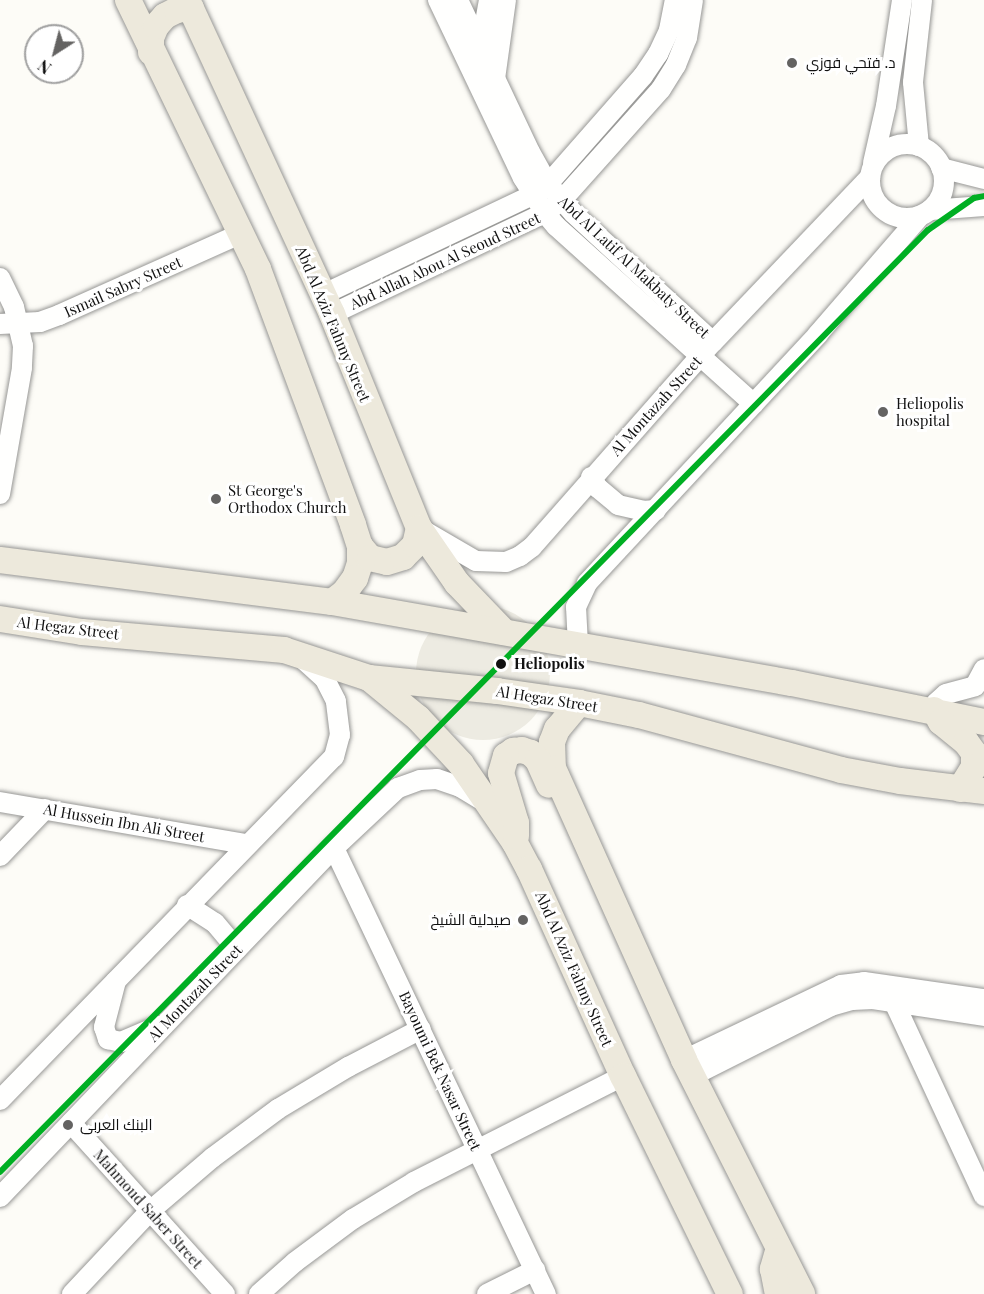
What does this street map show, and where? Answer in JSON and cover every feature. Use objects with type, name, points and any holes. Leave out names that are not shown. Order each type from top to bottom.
[{"type":"main road","points":[[128,0],[207,168],[242,233],[272,305],[360,546],[370,558],[387,562],[403,557],[415,545],[419,528]]},
{"type":"main road","points":[[151,52],[154,32],[165,16],[189,4]]},
{"type":"main road","name":"Abd Al Aziz Fahmy Street","points":[[189,4],[327,305],[419,528],[457,583],[504,632]]},
{"type":"main road","points":[[332,602],[345,592],[354,578],[360,563],[360,546]]},
{"type":"main road","points":[[0,560],[332,602],[934,710],[984,722]]},
{"type":"main road","name":"Al Hegaz Street","points":[[0,619],[82,632],[284,650],[369,678],[496,691],[579,703],[639,715],[841,770],[972,790]]},
{"type":"main road","name":"Abd Al Aziz Fahmy Street","points":[[369,678],[418,718],[461,764],[515,843],[623,1076],[730,1294]]},
{"type":"main road","points":[[579,703],[557,729],[551,755],[553,768],[569,808],[688,1068],[802,1294]]},
{"type":"main road","points":[[934,710],[940,722],[966,742],[974,753],[972,790]]},
{"type":"main road","points":[[515,843],[516,823],[501,773],[501,764],[513,750],[531,753],[538,760],[552,792],[569,808]]},
{"type":"main road","points":[[778,1250],[773,1269],[778,1294]]},
{"type":"street","name":"Abd Al Latif Al Makbaty Street","points":[[438,0],[473,53],[540,190],[561,201],[713,342]]},
{"type":"street","name":"Abd Al Latif Al Makbaty Street","points":[[458,0],[473,53],[495,78],[540,190],[545,213],[555,226],[754,404]]},
{"type":"street","points":[[473,53],[489,0]]},
{"type":"street","points":[[495,78],[506,0]]},
{"type":"street","name":"Abd Allah Abou Al Seoud Street","points":[[327,305],[540,190],[643,76],[658,54],[669,30],[675,0]]},
{"type":"street","name":"Abd Allah Abou Al Seoud Street","points":[[327,305],[545,213],[561,201],[661,89],[676,65],[687,38],[693,0]]},
{"type":"street","points":[[902,0],[886,106],[871,172],[876,201],[888,213],[904,218],[925,213],[984,206]]},
{"type":"street","points":[[918,146],[913,82],[922,0]]},
{"type":"street","points":[[578,645],[576,620],[580,594],[587,583],[754,404],[925,213],[942,191],[941,168],[936,158],[918,146],[900,145],[891,148],[883,153],[871,172]]},
{"type":"street","points":[[941,168],[984,180]]},
{"type":"street","name":"Al Montazah Street","points":[[419,528],[476,561],[506,562],[532,547],[591,477],[713,342],[871,172]]},
{"type":"street","name":"Ismail Sabry Street","points":[[0,324],[20,325],[59,315],[242,233]]},
{"type":"street","points":[[0,278],[20,325],[22,368],[0,494]]},
{"type":"street","points":[[591,477],[598,488],[618,505],[643,511],[656,510]]},
{"type":"street","points":[[0,1100],[187,905],[326,766],[338,747],[341,724],[332,690],[316,669],[284,650]]},
{"type":"street","points":[[934,710],[936,703],[946,694],[975,686],[984,669]]},
{"type":"street","name":"Al Montazah Street","points":[[0,1197],[334,848],[398,788],[412,782],[429,779],[446,781],[491,806]]},
{"type":"street","name":"Al Hussein Ibn Ali Street","points":[[0,802],[247,844]]},
{"type":"street","points":[[0,856],[45,809]]},
{"type":"street","name":"Bayoumi Bek Nasar Street","points":[[334,848],[546,1294]]},
{"type":"street","points":[[187,905],[215,923],[237,949]]},
{"type":"street","points":[[117,978],[104,1027],[108,1039],[121,1042],[168,1021]]},
{"type":"street","points":[[688,1068],[841,985],[864,982],[984,999]]},
{"type":"street","points":[[688,1068],[831,1006],[873,999],[984,1016]]},
{"type":"street","points":[[894,1002],[984,1196]]},
{"type":"street","points":[[72,1294],[150,1211],[212,1158],[278,1109],[348,1066],[421,1029]]},
{"type":"street","points":[[259,1294],[295,1262],[353,1219],[414,1182],[623,1076]]},
{"type":"street","name":"Mahmoud Saber Street","points":[[71,1123],[225,1294]]},
{"type":"street","points":[[487,1294],[535,1270]]},
{"type":"shaded area","name":"Heliopolis","points":[[483,606],[509,611],[530,626],[545,647],[550,673],[545,699],[530,720],[509,735],[483,740],[457,735],[436,720],[421,699],[416,673],[421,647],[436,626],[457,611]]},
{"type":"transit line","points":[[0,1172],[928,230],[974,198],[984,196]]},
{"type":"place","name":"د. فتحي فوزي","points":[[792,63]]},
{"type":"place","name":"Heliopolis hospital","points":[[883,412]]},
{"type":"place","name":"St George's Orthodox Church","points":[[216,499]]},
{"type":"place","name":"Heliopolis","points":[[501,664]]},
{"type":"place","name":"صيدلية الشيخ","points":[[523,920]]},
{"type":"place","name":"البنك العربى","points":[[68,1125]]}]
